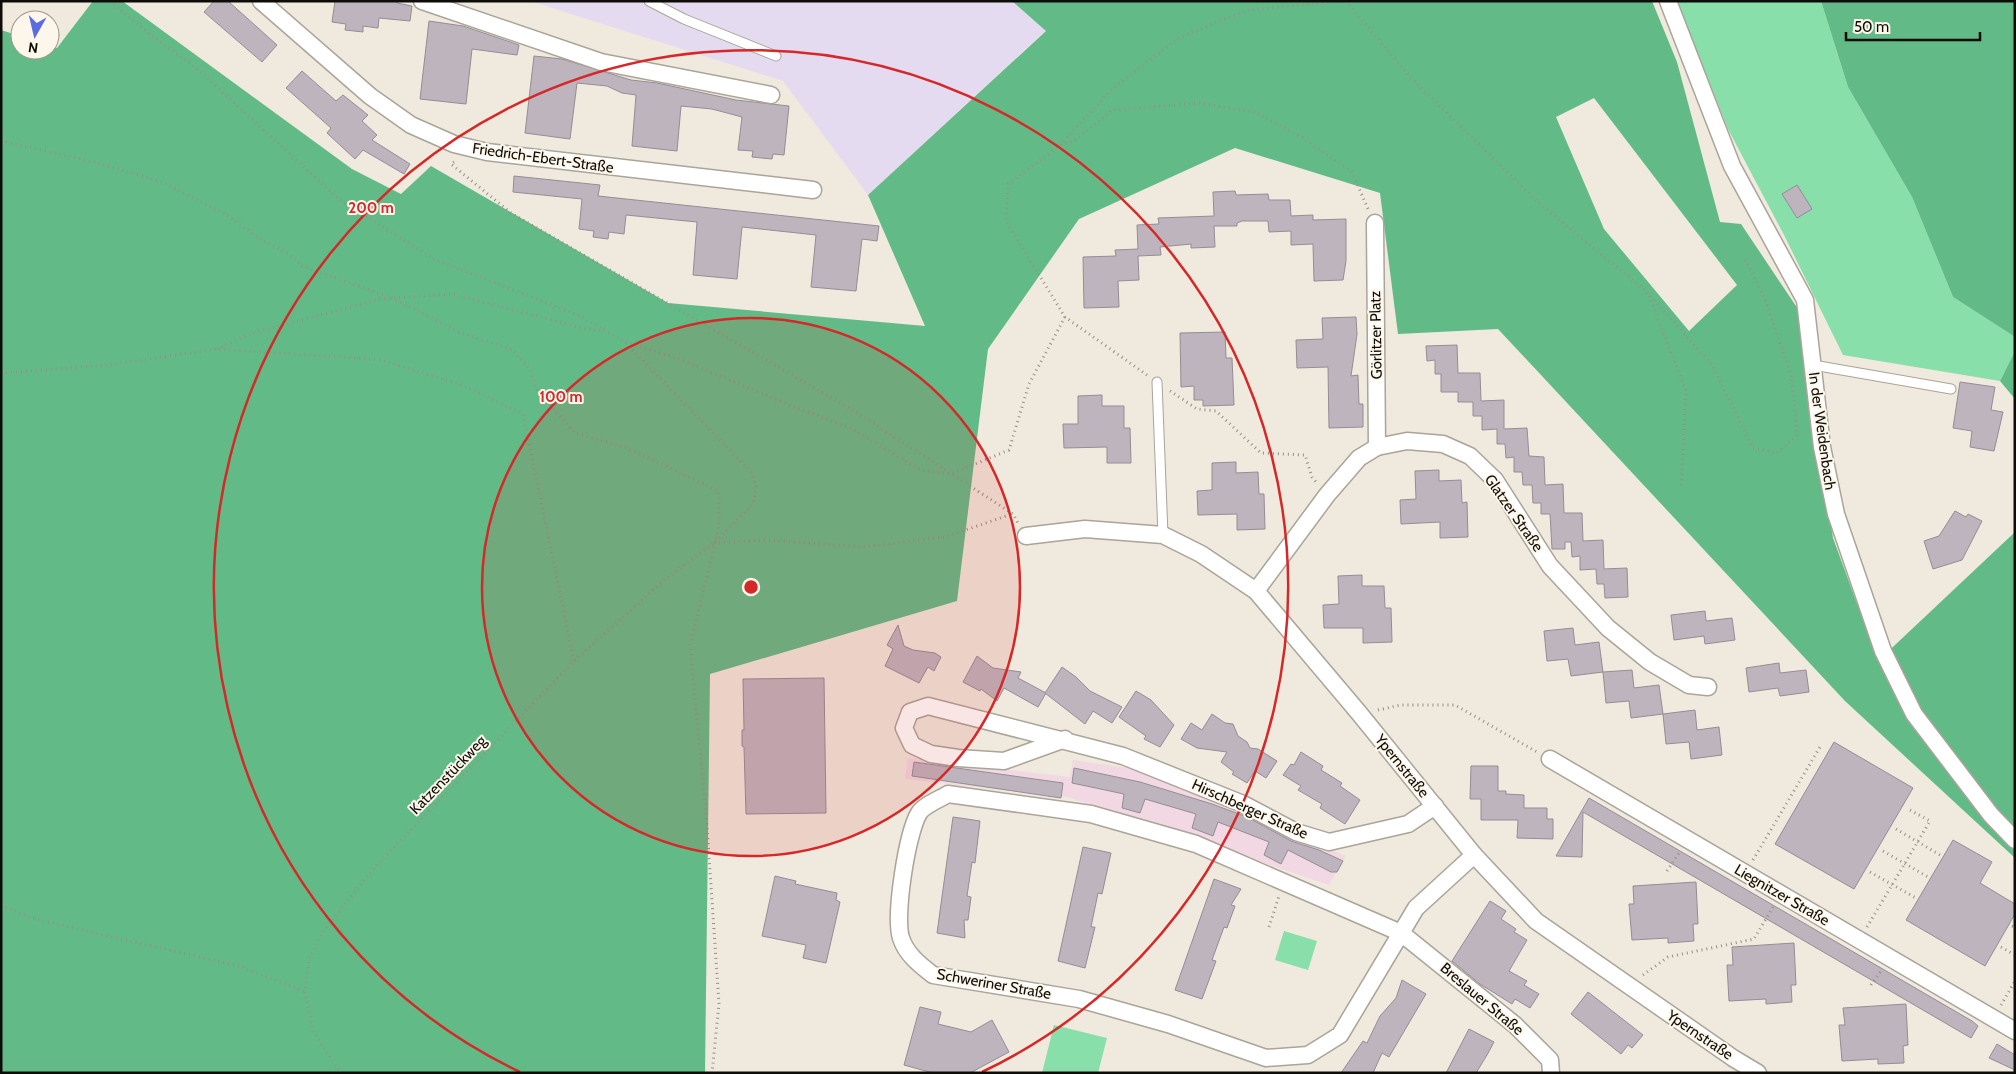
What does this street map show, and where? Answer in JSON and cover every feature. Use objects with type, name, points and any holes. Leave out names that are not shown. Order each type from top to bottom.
[{"type":"street","name":"Friedrich-Ebert-Straße","points":[[261,1],[370,96],[411,124],[454,144],[487,152],[813,190]]},
{"type":"street","points":[[422,1],[600,62],[771,95]]},
{"type":"street","name":"In der Weidenbach","points":[[1668,1],[1732,166],[1805,300],[1822,447],[1836,514],[1883,651],[1914,714],[1991,815],[2015,840]]},
{"type":"street","name":"Görlitzer Platz","points":[[1374,224],[1377,447]]},
{"type":"street","name":"Glatzer Straße","points":[[1256,591],[1327,495],[1359,458],[1377,447],[1407,440],[1443,444],[1470,456],[1495,480],[1550,566],[1608,628],[1650,662],[1689,685],[1708,687]]},
{"type":"street","name":"Ypernstraße","points":[[1026,536],[1085,529],[1163,535],[1201,554],[1256,591],[1359,713],[1474,855],[1536,921],[1732,1058],[1758,1073]]},
{"type":"street","name":"Hirschberger Straße","points":[[1065,739],[1004,761],[958,758],[931,754],[912,745],[904,728],[910,712],[928,706],[1065,739],[1123,756],[1243,804],[1296,832],[1329,842],[1408,824],[1435,806]]},
{"type":"street","name":"Liegnitzer Straße","points":[[1550,759],[2015,1031]]},
{"type":"street","name":"Schweriner Straße","points":[[1401,933],[1196,844],[1091,814],[948,794],[920,812],[907,848],[899,915],[901,938],[915,961],[933,975],[1079,999],[1168,1024],[1266,1058],[1308,1056],[1340,1035],[1416,908],[1474,855]]},
{"type":"street","name":"Breslauer Straße","points":[[1401,933],[1515,1025],[1550,1060],[1551,1073]]},
{"type":"lane","points":[[649,1],[684,20],[776,56]]},
{"type":"lane","points":[[1812,365],[1951,389]]},
{"type":"lane","points":[[1157,382],[1163,535]]},
{"type":"path","points":[[110,1],[148,33],[195,67],[340,200],[434,259],[580,316],[604,332],[625,342],[682,360],[797,408],[852,428],[920,470],[951,474],[1009,450],[1029,384],[1065,317]]},
{"type":"path","points":[[1327,495],[1312,477],[1305,455],[1261,453],[1216,411],[1197,409],[1065,317],[1006,220],[1008,184],[1059,146],[1112,89],[1180,37],[1248,10],[1345,1],[1411,78],[1531,195],[1648,293],[1712,365],[1753,448],[1777,453],[1797,435],[1792,378],[1765,299],[1744,257]]},
{"type":"path","points":[[1059,146],[1074,141],[1112,110],[1199,102],[1255,112],[1303,138],[1352,172],[1374,224]]},
{"type":"path","points":[[1,141],[98,163],[162,182],[227,215],[257,237],[288,254],[302,266],[336,280],[392,298],[459,332],[512,350],[530,370],[536,389],[575,433],[625,447],[719,491],[720,526],[714,543],[690,646],[706,812],[719,1004],[712,1073]]},
{"type":"path","points":[[457,158],[451,164],[511,213],[856,412],[1013,514],[945,537],[864,547],[766,540],[714,543]]},
{"type":"path","points":[[1648,293],[1686,391],[1681,488]]},
{"type":"path","points":[[217,349],[250,334],[380,299],[452,294],[604,332]]},
{"type":"path","name":"Katzenstückweg","points":[[341,1073],[314,1033],[305,992],[309,960],[322,933],[362,883],[574,661],[670,576],[714,543],[753,504],[756,486],[751,472],[625,342]]},
{"type":"path","points":[[1,373],[108,365],[217,349],[381,360],[462,385],[523,414],[574,661]]},
{"type":"path","points":[[1359,713],[1401,705],[1454,705],[1550,759]]},
{"type":"path","points":[[1745,873],[1820,747]]},
{"type":"path","points":[[1860,940],[1930,821],[1908,809]]},
{"type":"path","points":[[1896,829],[1940,855]]},
{"type":"path","points":[[1667,871],[1687,839]]},
{"type":"path","points":[[1883,851],[1928,877]]},
{"type":"path","points":[[1870,872],[1916,898]]},
{"type":"path","points":[[1269,926],[1284,883]]},
{"type":"path","points":[[1,905],[31,918],[242,967],[305,992]]},
{"type":"path","points":[[1628,985],[1668,957],[1754,939],[1766,920]]},
{"type":"path","points":[[2001,947],[2015,955]]},
{"type":"path","points":[[1993,1018],[2015,981]]},
{"type":"shaded area","points":[[530,1],[1012,1],[1046,30],[868,195],[783,81]]},
{"type":"shaded area","points":[[908,758],[1070,777],[1073,760],[1135,769],[1346,856],[1329,885],[1068,797],[905,779]]},
{"type":"green space","points":[[93,1],[122,1],[352,169],[401,194],[431,166],[668,303],[925,326],[868,195],[1046,31],[1012,1],[1652,1],[1677,62],[1720,222],[1741,224],[1798,309],[1833,538],[1878,661],[2015,532],[2015,858],[1845,701],[1498,329],[1398,334],[1380,193],[1235,148],[1079,219],[988,349],[957,601],[710,674],[705,1073],[1,1073],[1,30],[10,33],[10,60],[60,60],[60,44]],"holes":[[[1594,98],[1737,285],[1689,331],[1604,229],[1556,117]]]},
{"type":"green space","points":[[1677,1],[1821,1],[1848,87],[1912,197],[1953,297],[2015,337],[2015,351],[2000,381],[1843,355],[1784,235],[1728,129]]},
{"type":"green space","points":[[1821,1],[2015,1],[2015,337],[1953,297],[1912,197],[1848,87]]},
{"type":"green space","points":[[2015,351],[2015,399],[2000,381]]},
{"type":"green space","points":[[1284,931],[1317,941],[1308,970],[1275,960]]},
{"type":"green space","points":[[1054,1025],[1107,1038],[1098,1073],[1042,1073]]},
{"type":"building","points":[[214,1],[228,1],[277,45],[262,62],[204,12]]},
{"type":"building","points":[[335,1],[397,1],[397,3],[412,6],[410,21],[379,18],[378,28],[363,26],[363,32],[345,30],[346,24],[332,22]]},
{"type":"building","points":[[429,21],[463,26],[519,45],[517,55],[472,49],[466,104],[420,99]]},
{"type":"building","points":[[534,56],[562,59],[631,80],[657,83],[736,100],[789,106],[784,155],[773,154],[772,159],[752,157],[753,151],[738,150],[742,117],[712,109],[681,106],[677,151],[632,146],[636,95],[622,93],[607,86],[577,83],[570,139],[525,133]]},
{"type":"building","points":[[302,71],[336,101],[343,95],[368,115],[362,121],[377,135],[372,140],[410,164],[404,174],[363,150],[355,159],[327,133],[331,128],[286,88]]},
{"type":"building","points":[[514,176],[600,185],[598,196],[879,226],[877,241],[862,239],[856,291],[811,287],[816,235],[742,227],[737,279],[693,275],[697,222],[626,215],[624,234],[609,232],[608,239],[593,237],[594,231],[579,229],[582,199],[513,192]]},
{"type":"building","points":[[1797,185],[1812,209],[1797,218],[1782,194]]},
{"type":"building","points":[[1235,191],[1236,195],[1268,194],[1269,200],[1290,200],[1291,216],[1313,215],[1313,220],[1346,219],[1346,261],[1343,280],[1314,281],[1313,244],[1291,245],[1291,231],[1269,232],[1268,221],[1242,221],[1237,223],[1237,226],[1214,226],[1215,247],[1191,248],[1191,244],[1160,247],[1161,255],[1138,256],[1139,280],[1118,281],[1119,307],[1084,308],[1083,257],[1116,256],[1115,250],[1138,249],[1137,225],[1159,224],[1158,218],[1214,216],[1213,192]]},
{"type":"building","points":[[1356,317],[1357,334],[1351,376],[1358,375],[1359,404],[1363,404],[1363,427],[1329,428],[1328,367],[1297,368],[1296,340],[1323,339],[1322,318]]},
{"type":"building","points":[[1225,332],[1226,358],[1232,358],[1234,405],[1203,406],[1203,400],[1194,400],[1194,386],[1181,387],[1180,333]]},
{"type":"building","points":[[1457,345],[1458,373],[1480,373],[1481,401],[1504,400],[1504,429],[1527,428],[1529,456],[1544,457],[1545,485],[1563,484],[1564,513],[1582,513],[1583,541],[1603,540],[1604,569],[1627,568],[1628,597],[1605,598],[1604,584],[1597,584],[1596,569],[1580,570],[1580,556],[1572,557],[1571,542],[1565,542],[1565,549],[1552,549],[1550,514],[1541,514],[1541,503],[1533,503],[1532,485],[1523,485],[1522,472],[1514,472],[1514,457],[1506,458],[1505,444],[1497,444],[1497,429],[1482,430],[1482,416],[1473,416],[1473,402],[1458,402],[1458,392],[1441,392],[1441,374],[1435,374],[1435,360],[1427,361],[1426,346]]},
{"type":"building","points":[[1960,382],[1995,387],[1991,410],[2003,412],[1994,451],[1970,447],[1972,431],[1953,428]]},
{"type":"building","points":[[1102,395],[1102,406],[1124,406],[1124,428],[1130,428],[1131,463],[1107,463],[1107,447],[1064,448],[1063,424],[1078,424],[1078,396]]},
{"type":"building","points":[[1236,462],[1236,473],[1258,472],[1259,494],[1264,494],[1265,529],[1237,530],[1237,514],[1198,515],[1197,491],[1212,490],[1212,463]]},
{"type":"building","points":[[1439,470],[1439,481],[1461,480],[1462,503],[1467,502],[1468,537],[1440,538],[1440,522],[1401,524],[1400,500],[1416,499],[1415,471]]},
{"type":"building","points":[[1955,511],[1966,517],[1968,514],[1982,521],[1962,560],[1933,569],[1924,541],[1939,536]]},
{"type":"building","points":[[1362,575],[1362,586],[1384,586],[1385,608],[1391,608],[1392,642],[1363,643],[1363,628],[1324,628],[1323,605],[1339,604],[1338,576]]},
{"type":"building","points":[[1705,611],[1706,621],[1732,618],[1735,640],[1705,644],[1704,636],[1674,640],[1671,615]]},
{"type":"building","points":[[898,625],[904,646],[913,650],[935,653],[941,657],[934,671],[928,667],[919,683],[885,666],[893,649],[887,645]]},
{"type":"building","points":[[1573,628],[1575,645],[1599,642],[1603,672],[1571,676],[1568,659],[1547,661],[1544,631]]},
{"type":"building","points":[[977,656],[993,668],[1021,672],[1018,678],[1046,693],[1038,707],[1004,688],[997,701],[981,689],[980,691],[963,682]]},
{"type":"building","points":[[1779,663],[1780,673],[1806,670],[1809,692],[1780,696],[1778,688],[1749,692],[1746,668]]},
{"type":"building","points":[[1062,667],[1076,677],[1090,691],[1122,707],[1112,723],[1093,711],[1085,724],[1045,693]]},
{"type":"building","points":[[1632,670],[1634,688],[1659,685],[1663,714],[1631,718],[1629,701],[1606,703],[1603,672]]},
{"type":"building","points":[[824,678],[826,813],[746,814],[744,747],[742,746],[742,730],[744,730],[743,679]]},
{"type":"building","points":[[1136,691],[1151,700],[1174,725],[1160,747],[1144,739],[1146,736],[1119,717]]},
{"type":"building","points":[[1695,710],[1697,730],[1719,727],[1722,755],[1691,759],[1689,742],[1666,744],[1663,714]]},
{"type":"building","points":[[1212,714],[1225,723],[1233,724],[1238,736],[1247,742],[1250,748],[1258,749],[1277,761],[1266,778],[1255,771],[1247,783],[1232,774],[1234,772],[1221,762],[1227,752],[1197,748],[1181,739],[1191,723],[1202,730]]},
{"type":"building","points":[[1834,742],[1913,788],[1854,889],[1775,844]]},
{"type":"building","points":[[1301,752],[1323,766],[1321,770],[1342,783],[1340,786],[1360,800],[1345,824],[1320,808],[1322,804],[1298,790],[1301,786],[1283,775],[1291,764],[1294,765]]},
{"type":"building","points":[[914,762],[1063,783],[1061,798],[912,776]]},
{"type":"building","points":[[1471,766],[1498,766],[1498,791],[1506,791],[1506,794],[1524,795],[1524,808],[1547,808],[1547,819],[1553,819],[1553,839],[1517,838],[1518,820],[1481,820],[1481,799],[1470,799]]},
{"type":"building","points":[[1074,768],[1140,782],[1212,804],[1247,817],[1291,841],[1319,850],[1343,861],[1337,872],[1331,872],[1288,850],[1281,864],[1264,855],[1269,842],[1218,822],[1213,836],[1192,828],[1196,814],[1145,799],[1140,813],[1122,808],[1124,794],[1072,783]]},
{"type":"building","points":[[1589,798],[1972,1021],[1978,1026],[1971,1038],[1583,812],[1582,857],[1556,856]]},
{"type":"building","points":[[953,817],[980,821],[975,863],[972,862],[967,896],[971,897],[968,920],[964,920],[965,938],[937,933]]},
{"type":"building","points":[[1953,840],[1992,862],[1980,883],[2015,904],[2015,914],[1985,966],[1906,920]]},
{"type":"building","points":[[1083,847],[1111,853],[1102,894],[1098,893],[1091,927],[1095,927],[1085,968],[1058,961]]},
{"type":"building","points":[[775,876],[796,881],[795,884],[837,893],[836,900],[840,902],[826,963],[803,958],[806,945],[762,936]]},
{"type":"building","points":[[1214,879],[1241,889],[1231,905],[1235,906],[1227,928],[1224,927],[1212,960],[1216,961],[1202,999],[1175,990]]},
{"type":"building","points":[[1696,882],[1698,924],[1693,924],[1694,941],[1668,943],[1668,938],[1632,940],[1629,904],[1634,904],[1633,886]]},
{"type":"building","points":[[1490,901],[1506,911],[1501,919],[1516,929],[1514,932],[1527,940],[1509,971],[1527,981],[1524,985],[1539,994],[1530,1008],[1515,999],[1512,1004],[1480,984],[1452,961]]},
{"type":"building","points":[[1794,943],[1796,985],[1791,985],[1792,1002],[1766,1004],[1766,999],[1729,1001],[1727,965],[1733,965],[1732,947]]},
{"type":"building","points":[[1402,980],[1426,994],[1389,1057],[1382,1053],[1373,1073],[1341,1073],[1363,1041],[1367,1043],[1380,1016],[1396,998]]},
{"type":"building","points":[[1588,992],[1643,1035],[1632,1048],[1628,1045],[1621,1054],[1571,1014]]},
{"type":"building","points":[[1906,1004],[1908,1045],[1903,1046],[1904,1063],[1878,1064],[1878,1059],[1842,1061],[1839,1025],[1845,1025],[1843,1008]]},
{"type":"building","points":[[920,1007],[941,1012],[938,1024],[971,1032],[992,1020],[1009,1052],[970,1073],[933,1073],[904,1065]]},
{"type":"building","points":[[1469,1029],[1494,1042],[1476,1073],[1446,1073]]},
{"type":"building","points":[[1997,1044],[2015,1055],[2015,1070],[1989,1058]]}]
